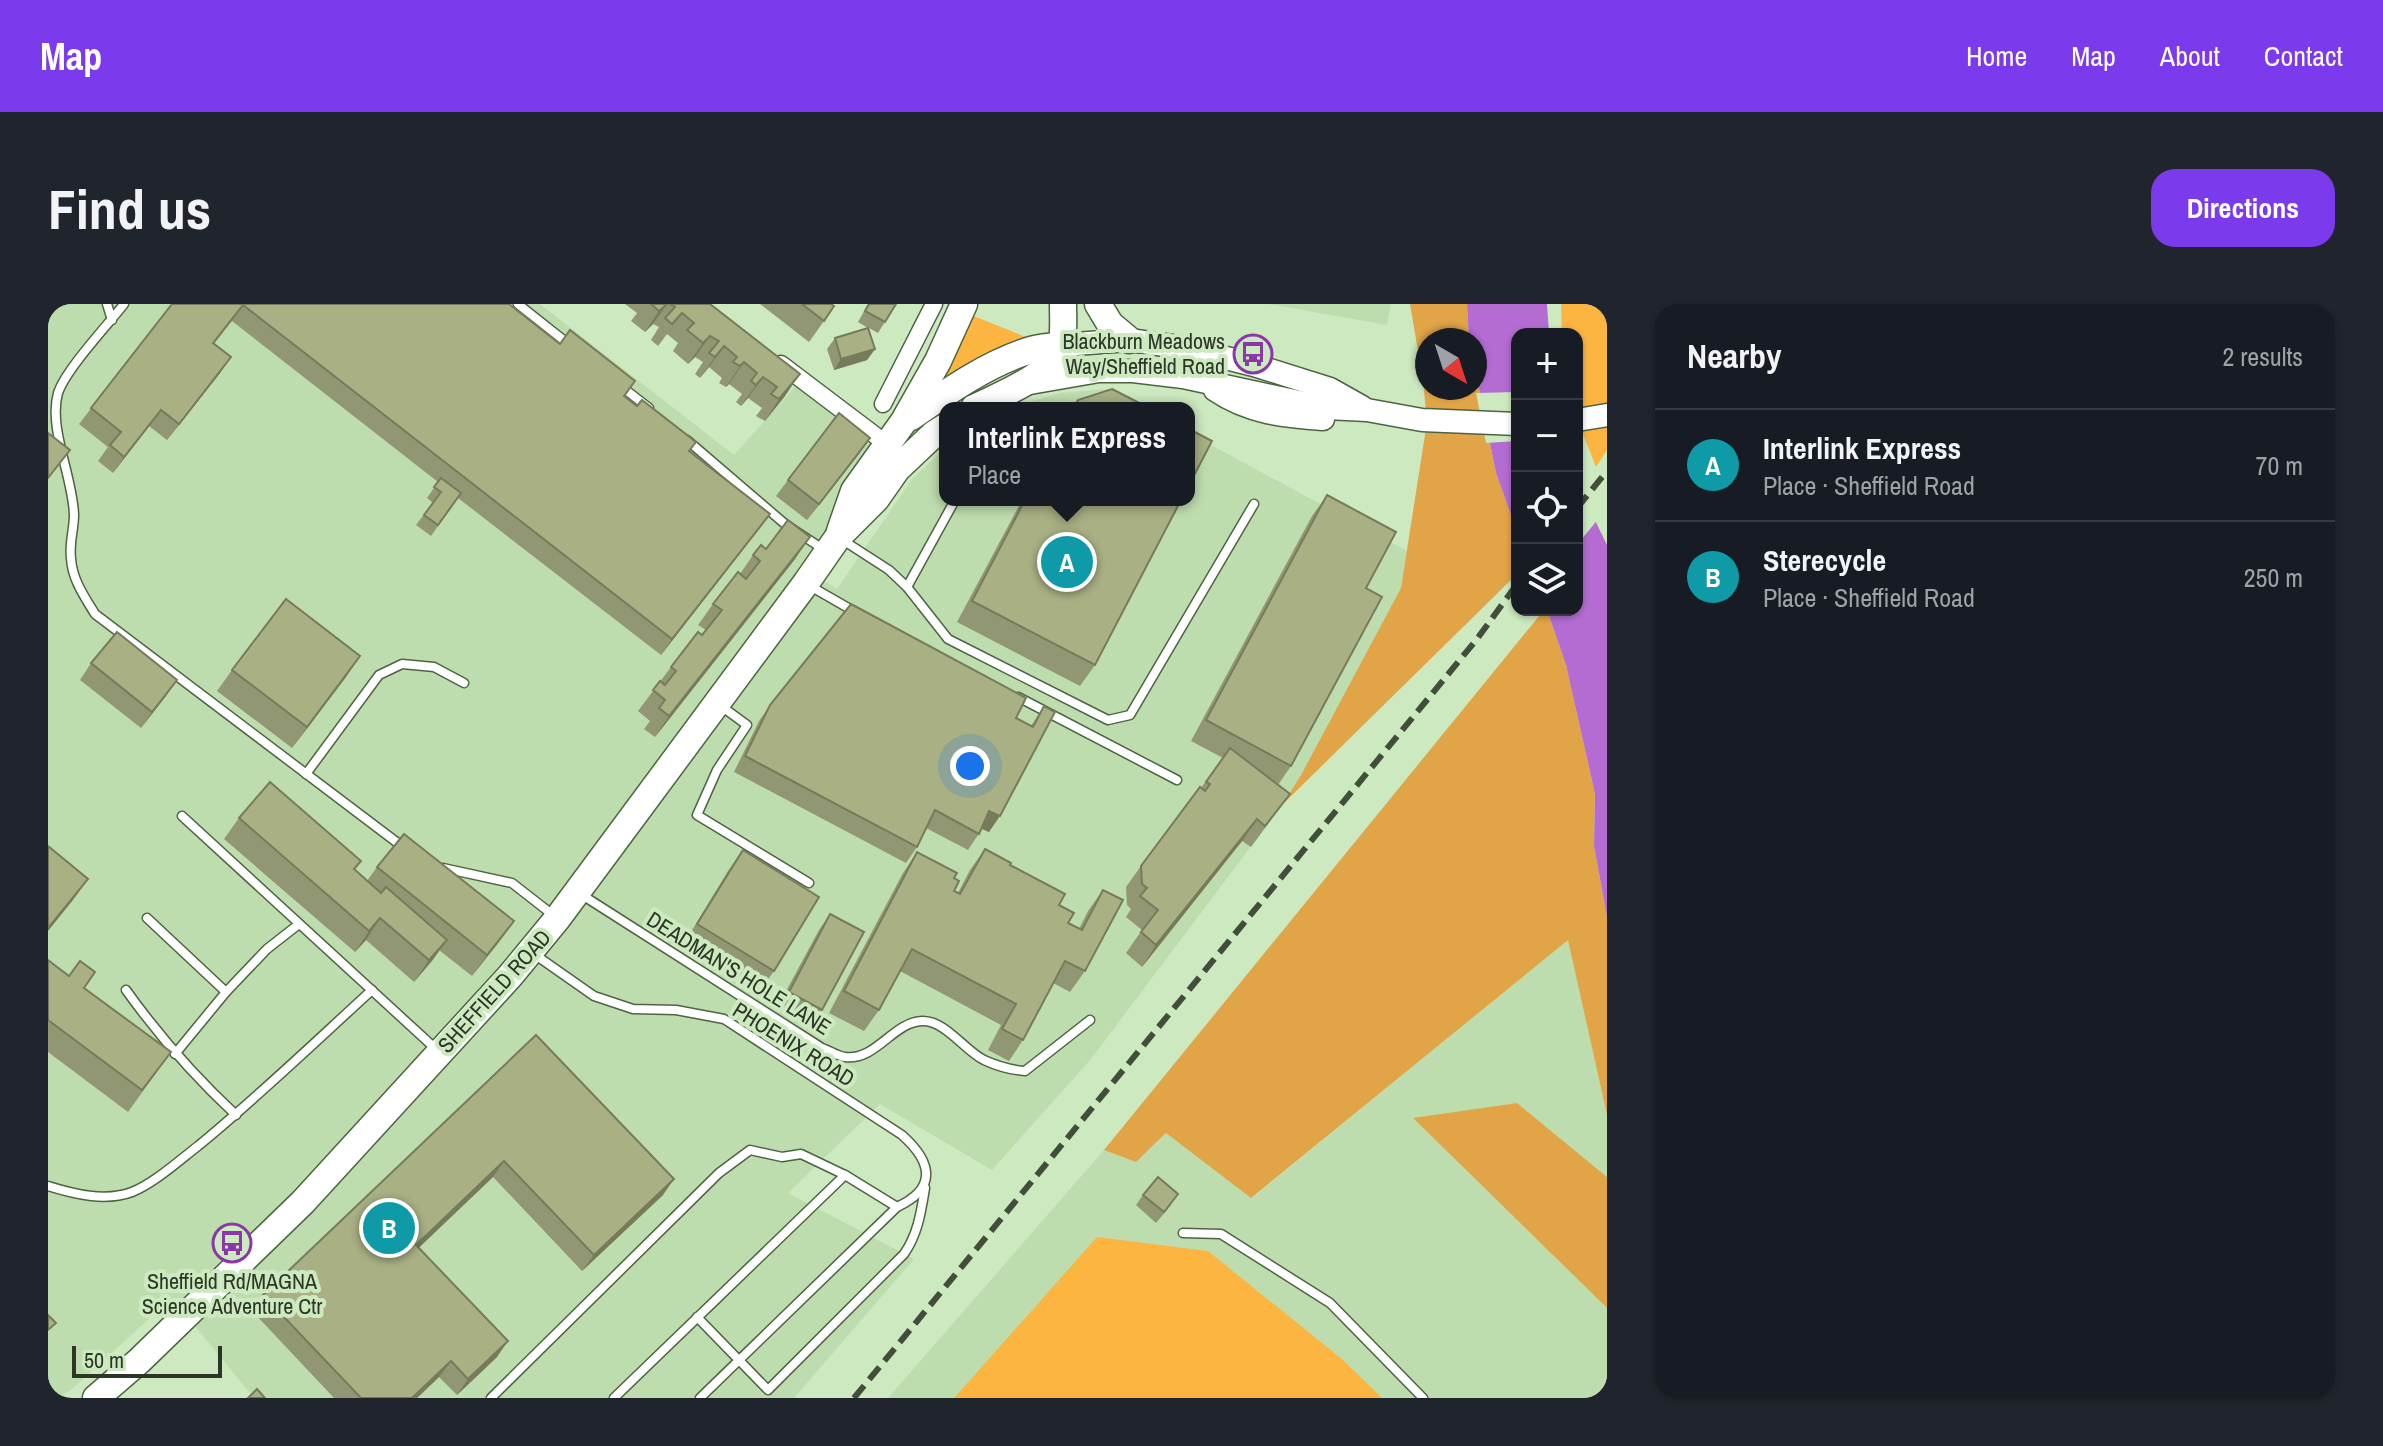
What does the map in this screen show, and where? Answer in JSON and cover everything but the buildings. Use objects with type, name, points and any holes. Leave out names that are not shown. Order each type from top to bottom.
[{"type":"main road","name":"SHEFFIELD ROAD","points":[[833,545],[854,491],[904,421],[938,361],[964,304]]},
{"type":"main road","points":[[986,402],[1043,371],[1054,359],[1062,345],[1063,304]]},
{"type":"main road","points":[[1098,304],[1110,324],[1129,340]]},
{"type":"main road","points":[[904,421],[1001,362],[1032,350],[1062,345]]},
{"type":"main road","name":"SHEFFIELD ROAD","points":[[96,1398],[139,1361],[303,1202],[530,951],[557,919],[833,545],[876,499],[897,469],[939,430]]},
{"type":"main road","points":[[888,445],[904,449],[939,430]]},
{"type":"street","points":[[883,404],[934,304]]},
{"type":"street","points":[[1062,345],[1129,340],[1186,348],[1330,389],[1367,410]]},
{"type":"street","points":[[765,351],[888,445]]},
{"type":"street","points":[[1021,384],[1099,371],[1133,371],[1202,381],[1326,408],[1367,410],[1422,420],[1511,424]]},
{"type":"street","points":[[1583,419],[1607,415]]},
{"type":"lane","points":[[107,304],[112,320]]},
{"type":"lane","points":[[124,304],[67,375],[52,407],[70,479],[74,514],[71,558],[77,586],[95,614],[411,853]]},
{"type":"lane","points":[[518,304],[577,351]]},
{"type":"lane","points":[[613,379],[660,417]]},
{"type":"lane","points":[[683,437],[785,524],[889,570],[907,587],[948,639],[1108,720],[1130,715],[1254,504]]},
{"type":"lane","points":[[907,587],[952,506]]},
{"type":"lane","points":[[806,583],[866,619]]},
{"type":"lane","points":[[306,774],[379,675],[402,664],[434,667],[464,683]]},
{"type":"lane","points":[[1007,692],[1177,780]]},
{"type":"lane","points":[[717,703],[747,725],[717,770],[697,815],[809,883]]},
{"type":"lane","points":[[182,816],[440,1052]]},
{"type":"lane","points":[[437,865],[450,871],[512,883],[557,919]]},
{"type":"lane","name":"DEADMAN'S HOLE LANE","points":[[577,891],[822,1048],[846,1057],[865,1054],[907,1024],[924,1020],[941,1027],[982,1059],[1010,1070],[1025,1071],[1090,1020]]},
{"type":"lane","points":[[147,918],[226,992]]},
{"type":"lane","points":[[175,1054],[226,992],[267,949],[299,924]]},
{"type":"lane","name":"PHOENIX ROAD","points":[[530,951],[594,996],[633,1009],[676,1010],[724,1019],[902,1135],[921,1154],[926,1165],[926,1178]]},
{"type":"lane","points":[[126,990],[153,1029],[195,1077],[236,1115]]},
{"type":"lane","points":[[48,1186],[70,1193],[102,1197],[133,1192],[170,1168],[236,1115],[372,990]]},
{"type":"lane","points":[[491,1398],[719,1173],[750,1150],[782,1157],[801,1154],[845,1175],[897,1207]]},
{"type":"lane","points":[[614,1398],[845,1175]]},
{"type":"lane","points":[[700,1398],[897,1207],[912,1200],[921,1191],[926,1178]]},
{"type":"lane","points":[[697,1317],[768,1390],[904,1254],[919,1223],[926,1178]]},
{"type":"lane","points":[[1183,1233],[1221,1234],[1330,1303],[1423,1398]]},
{"type":"shaded area","points":[[48,304],[540,304],[734,455],[802,379],[891,447],[818,577],[837,589],[912,479],[939,454],[939,506],[1195,506],[1195,436],[1407,551],[1401,588],[1283,804],[1091,1059],[992,1170],[880,1104],[788,1193],[914,1259],[794,1398],[254,1398],[172,1298],[72,1389],[58,1398],[48,1398]]},
{"type":"shaded area","points":[[1268,304],[1391,304],[1387,325]]},
{"type":"shaded area","points":[[1410,304],[1467,304],[1468,328],[1415,328],[1415,333]]},
{"type":"shaded area","points":[[1467,304],[1547,304],[1549,328],[1511,328],[1511,515],[1496,473],[1481,400],[1487,400],[1487,328],[1468,328]]},
{"type":"shaded area","points":[[1561,304],[1607,304],[1607,450],[1596,467],[1583,434],[1583,328],[1562,328]]},
{"type":"shaded area","points":[[971,315],[1026,337],[1050,335],[934,391]]},
{"type":"shaded area","points":[[1108,389],[1133,402],[1030,402],[1059,393]]},
{"type":"shaded area","points":[[1425,400],[1481,400],[1496,473],[1511,515],[1511,580],[1283,804],[1401,588],[1427,422]]},
{"type":"shaded area","points":[[1583,486],[1607,545],[1607,917],[1594,846],[1595,794],[1566,665],[1549,616],[1583,616]]},
{"type":"shaded area","points":[[1539,616],[1549,616],[1566,665],[1595,794],[1594,846],[1607,917],[1607,1115],[1568,940],[1251,1198],[1166,1133],[1136,1162],[1104,1150]]},
{"type":"shaded area","points":[[1568,939],[1607,1115],[1607,1177],[1517,1103],[1414,1119],[1607,1308],[1607,1398],[888,1398],[1104,1150],[1136,1162],[1174,1126],[1252,1198]]},
{"type":"shaded area","points":[[1517,1103],[1607,1177],[1607,1308],[1413,1118]]},
{"type":"shaded area","points":[[1097,1237],[1208,1251],[1343,1360],[1382,1398],[954,1398]]},
{"type":"pier","points":[[1511,392],[1511,441],[1486,443],[1477,400],[1487,400],[1487,393]]},
{"type":"pier","points":[[1586,483],[1599,518],[1583,538],[1583,487]]},
{"type":"railway","points":[[1583,501],[1607,471]]},
{"type":"railway","points":[[854,1398],[1477,639],[1511,592]]},
{"type":"place","name":"Blackburn Meadows Way/Sheffield Road","points":[[1253,354]]},
{"type":"place","name":"Interlink Express","points":[[1067,562]]},
{"type":"place","name":"Sterecycle","points":[[389,1228]]},
{"type":"place","name":"Sheffield Rd/MAGNA Science Adventure Ctr","points":[[232,1243]]}]
